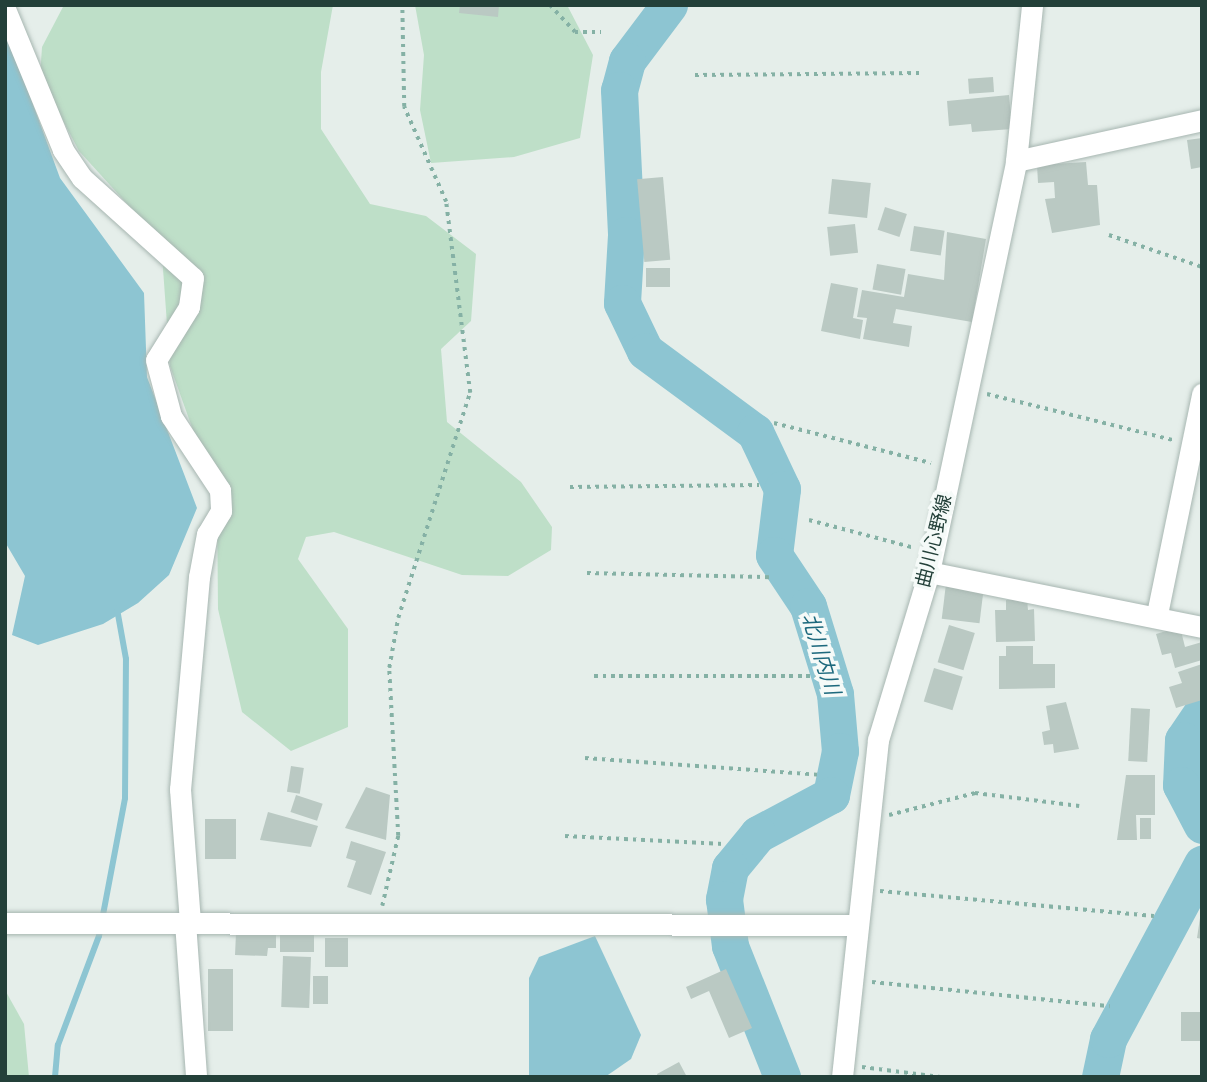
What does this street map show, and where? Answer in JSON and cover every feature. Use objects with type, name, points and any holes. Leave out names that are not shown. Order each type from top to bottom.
[{"type":"street","name":"曲川心野線","points":[[851,1072],[855,926],[878,740],[929,572],[1016,161],[1033,50],[1032,5]]},
{"type":"street","points":[[5,9],[63,150],[82,178],[193,278],[189,307],[156,360],[171,416],[220,490],[221,511],[207,534],[199,577],[180,789],[196,1077]]},
{"type":"street","points":[[1016,161],[1202,120]]},
{"type":"street","points":[[1157,614],[1202,394]]},
{"type":"street","points":[[929,572],[1157,614],[1202,627]]},
{"type":"street","points":[[5,923],[855,926]]},
{"type":"path","points":[[377,925],[397,836],[394,643],[470,393],[446,202],[404,107],[402,5]]},
{"type":"path","points":[[550,5],[575,32],[601,32]]},
{"type":"path","points":[[695,75],[919,73]]},
{"type":"path","points":[[1109,234],[1202,267]]},
{"type":"path","points":[[987,394],[1178,441]]},
{"type":"path","points":[[774,423],[933,464]]},
{"type":"path","points":[[570,487],[759,485]]},
{"type":"path","points":[[809,520],[915,548]]},
{"type":"path","points":[[587,573],[770,576]]},
{"type":"path","points":[[594,676],[818,676]]},
{"type":"path","points":[[585,758],[820,775]]},
{"type":"path","points":[[888,816],[975,793],[1079,806]]},
{"type":"path","points":[[565,836],[724,844]]},
{"type":"path","points":[[876,891],[1154,916]]},
{"type":"path","points":[[868,981],[1110,1006]]},
{"type":"path","points":[[851,1072],[940,1077]]},
{"type":"green space","points":[[64,5],[333,5],[321,72],[321,129],[370,204],[426,216],[476,254],[471,321],[441,349],[447,422],[521,482],[552,527],[551,550],[508,576],[462,575],[334,532],[306,537],[298,559],[348,629],[348,727],[291,751],[242,712],[218,609],[217,497],[170,366],[162,255],[140,218],[79,151],[40,77],[42,47]]},
{"type":"green space","points":[[415,5],[567,5],[593,55],[580,138],[514,157],[431,163],[420,110],[424,55]]},
{"type":"green space","points":[[5,990],[24,1024],[29,1077],[7,1077]]},
{"type":"water","points":[[5,28],[60,178],[144,293],[147,377],[197,508],[169,575],[138,603],[103,624],[38,645],[12,635],[25,576],[5,542]]},
{"type":"water","points":[[595,936],[641,1035],[631,1059],[605,1077],[529,1077],[529,978],[539,957]]},
{"type":"building","points":[[460,5],[499,5],[498,17],[459,13]]},
{"type":"building","points":[[993,77],[994,92],[969,94],[968,79]]},
{"type":"building","points":[[1009,95],[1012,129],[972,132],[971,124],[949,126],[947,101]]},
{"type":"building","points":[[1202,138],[1202,167],[1191,169],[1187,140]]},
{"type":"building","points":[[1086,162],[1088,185],[1097,185],[1100,225],[1052,233],[1045,199],[1055,198],[1054,182],[1038,183],[1037,165]]},
{"type":"building","points":[[663,177],[670,260],[644,262],[637,179]]},
{"type":"building","points":[[832,179],[871,183],[867,218],[828,214]]},
{"type":"building","points":[[885,207],[907,214],[899,237],[878,230]]},
{"type":"building","points":[[855,224],[858,253],[830,256],[827,227]]},
{"type":"building","points":[[914,226],[945,231],[941,256],[910,251]]},
{"type":"building","points":[[947,232],[986,239],[972,322],[896,309],[893,323],[912,326],[909,347],[863,339],[867,318],[857,317],[862,290],[904,297],[908,274],[944,280]]},
{"type":"building","points":[[877,264],[906,269],[901,295],[872,290]]},
{"type":"building","points":[[646,268],[670,268],[670,287],[646,287]]},
{"type":"building","points":[[831,283],[858,288],[853,318],[863,320],[860,339],[821,331]]},
{"type":"building","points":[[946,584],[984,589],[979,623],[942,619]]},
{"type":"building","points":[[1027,599],[1028,610],[1034,609],[1035,641],[996,642],[995,610],[1006,610],[1006,600]]},
{"type":"building","points":[[949,625],[975,633],[963,670],[938,662]]},
{"type":"building","points":[[1180,627],[1185,647],[1202,642],[1202,660],[1175,668],[1171,653],[1162,655],[1156,634]]},
{"type":"building","points":[[1006,646],[1033,646],[1033,664],[1055,664],[1055,688],[999,689],[999,656],[1006,656]]},
{"type":"building","points":[[1202,664],[1202,700],[1176,708],[1169,687],[1182,683],[1178,672]]},
{"type":"building","points":[[934,668],[963,677],[952,710],[924,701]]},
{"type":"building","points":[[1066,702],[1079,749],[1054,753],[1053,744],[1044,745],[1042,732],[1050,730],[1046,706]]},
{"type":"building","points":[[1131,708],[1150,709],[1147,762],[1128,761]]},
{"type":"building","points":[[291,766],[304,768],[300,794],[287,792]]},
{"type":"building","points":[[1126,775],[1155,775],[1155,815],[1136,815],[1137,840],[1117,840]]},
{"type":"building","points":[[366,787],[390,795],[386,840],[345,828]]},
{"type":"building","points":[[296,795],[323,804],[317,821],[290,812]]},
{"type":"building","points":[[268,812],[318,826],[311,847],[260,840]]},
{"type":"building","points":[[1140,818],[1151,818],[1151,839],[1140,839]]},
{"type":"building","points":[[205,819],[236,819],[236,859],[205,859]]},
{"type":"building","points":[[351,841],[386,852],[371,895],[347,887],[356,861],[346,858]]},
{"type":"building","points":[[1202,918],[1202,939],[1197,938]]},
{"type":"building","points":[[236,933],[276,935],[276,948],[268,948],[267,956],[235,955]]},
{"type":"building","points":[[280,935],[314,935],[314,952],[280,952]]},
{"type":"building","points":[[325,938],[348,938],[348,967],[325,967]]},
{"type":"building","points":[[283,956],[311,957],[309,1008],[281,1007]]},
{"type":"building","points":[[208,969],[233,969],[233,1031],[208,1031]]},
{"type":"building","points":[[726,969],[752,1028],[729,1038],[709,991],[691,999],[686,987]]},
{"type":"building","points":[[313,976],[328,976],[328,1004],[313,1004]]},
{"type":"building","points":[[1181,1012],[1202,1012],[1202,1041],[1181,1041]]},
{"type":"building","points":[[679,1062],[687,1077],[658,1077],[657,1074]]},
{"type":"waterway","name":"北川内川","points":[[669,5],[627,61],[619,90],[626,235],[622,303],[645,351],[755,432],[782,489],[774,555],[808,606],[835,694],[840,751],[831,795],[758,834],[730,868],[724,899],[730,946],[782,1077]]},
{"type":"waterway","points":[[55,1077],[58,1045],[99,936],[125,798],[126,659],[117,609]]},
{"type":"waterway","points":[[1202,712],[1183,740],[1181,785],[1202,825]]},
{"type":"waterway","points":[[1100,1077],[1108,1039],[1202,864]]}]
